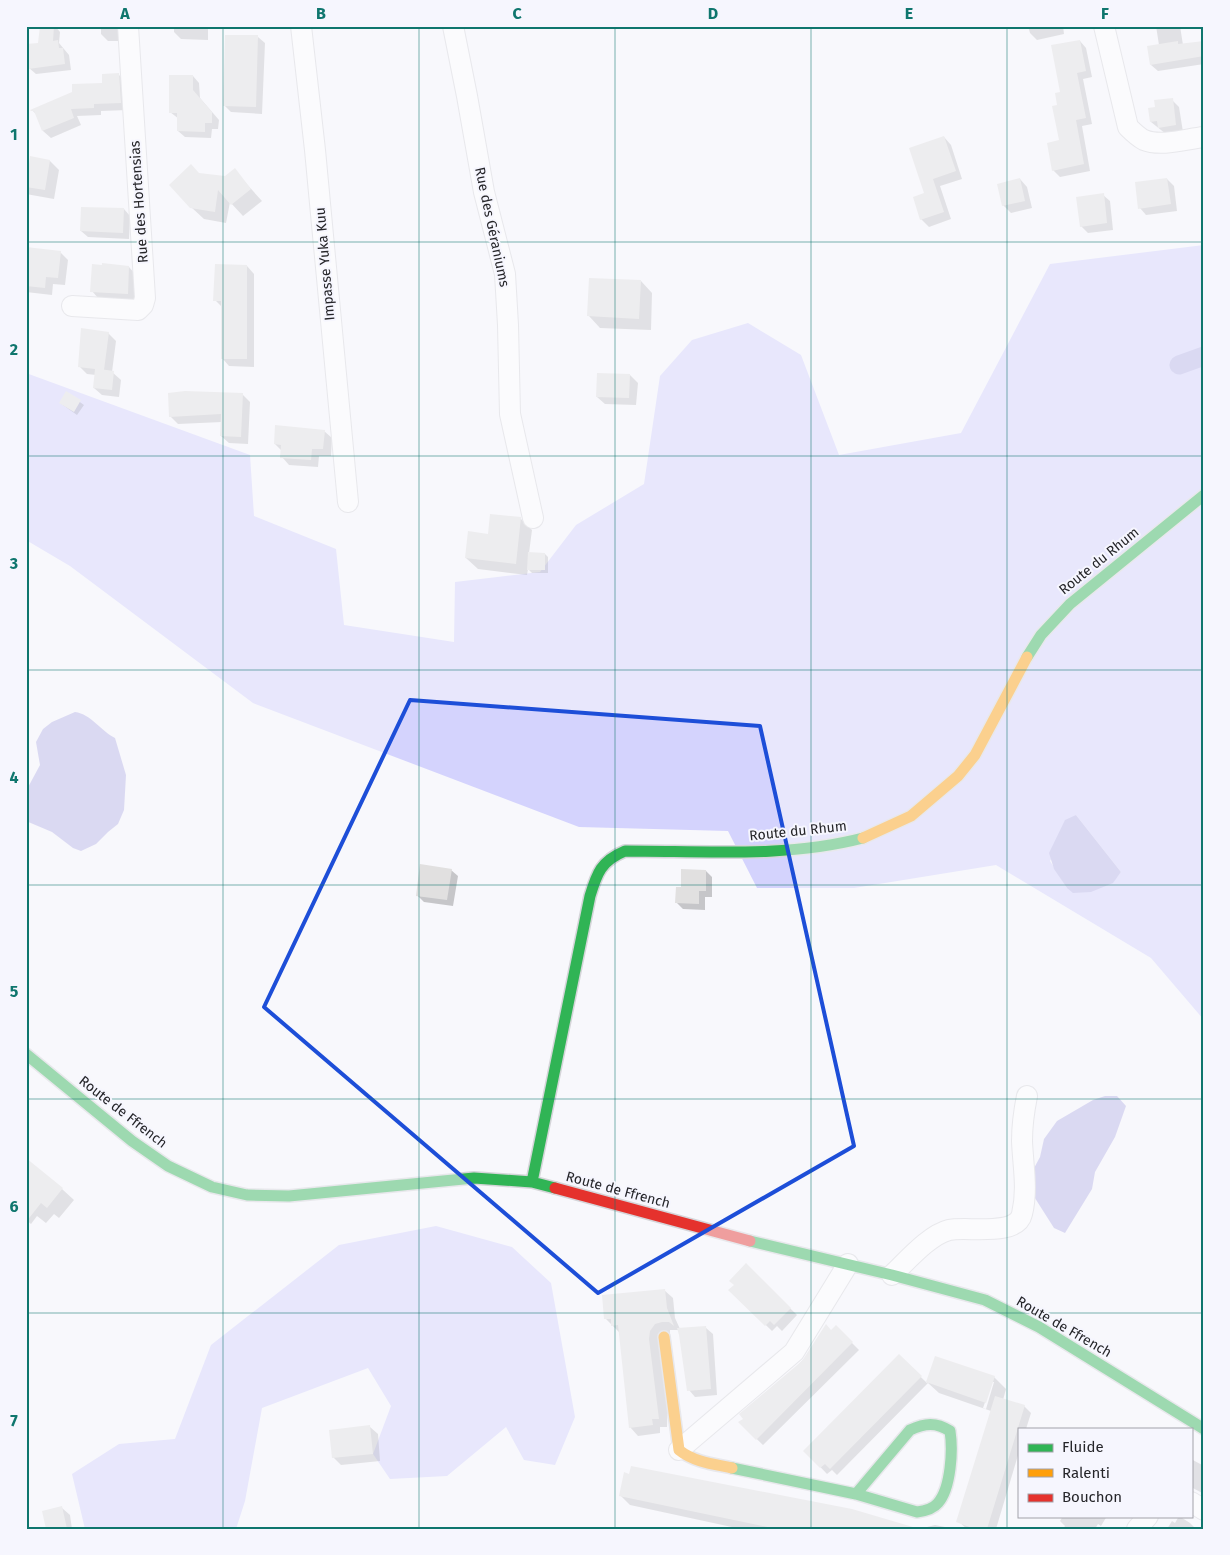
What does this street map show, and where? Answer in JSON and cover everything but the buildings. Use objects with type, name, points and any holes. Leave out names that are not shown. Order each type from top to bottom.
[{"type":"street","name":"Rue des Hortensias","points":[[72,306],[138,310],[143,305],[145,298],[128,26]]},
{"type":"street","name":"Impasse Yuka Kuu","points":[[301,26],[315,150],[348,502]]},
{"type":"street","name":"Rue des Géraniums","points":[[453,26],[468,96],[484,192],[505,274],[510,414],[533,518]]},
{"type":"street","points":[[1104,26],[1128,127],[1146,140],[1160,143],[1204,137]]},
{"type":"street","name":"Route du Rhum","points":[[532,1182],[590,896],[598,870],[611,856],[625,851],[772,851],[837,845],[868,837],[911,816],[958,776],[974,755],[1041,634],[1070,604],[1204,495]]},
{"type":"street","name":"Route de Ffrench","points":[[26,1054],[132,1141],[168,1166],[212,1186],[247,1195],[289,1196],[474,1178],[532,1182],[736,1238],[848,1264],[985,1300],[1039,1327],[1204,1429]]},
{"type":"street","points":[[892,1275],[935,1236],[949,1230],[1002,1228],[1016,1224],[1022,1216],[1026,1187],[1022,1142],[1023,1118],[1027,1096]]},
{"type":"street","points":[[680,1450],[794,1352],[848,1264]]},
{"type":"street","points":[[664,1336],[680,1450],[688,1457],[702,1462],[856,1494],[918,1512],[931,1509],[940,1500],[946,1487],[953,1441],[950,1431],[941,1424],[922,1424],[910,1430],[856,1494]]},
{"type":"street","points":[[1192,1503],[1204,1510]]},
{"type":"street","points":[[1137,1529],[1146,1518]]},
{"type":"highlighted area","points":[[410,700],[760,726],[854,1146],[598,1293],[264,1007]]},
{"type":"shaded area","points":[[1204,245],[1204,1020],[1151,958],[996,865],[854,888],[757,888],[728,831],[579,827],[253,703],[70,566],[26,540],[26,373],[250,455],[254,516],[336,549],[344,625],[454,642],[455,582],[540,572],[576,525],[644,484],[660,376],[692,340],[748,323],[801,355],[839,455],[961,433],[1050,264]],"holes":[[[1076,815],[1121,872],[1117,877],[1067,888],[1050,861]]]},
{"type":"shaded area","points":[[75,712],[91,719],[115,738],[126,775],[124,810],[118,824],[96,844],[81,851],[73,848],[52,832],[26,821],[26,791],[40,765],[36,742],[43,729],[52,722]]},
{"type":"shaded area","points":[[1076,815],[1121,872],[1113,883],[1091,892],[1073,893],[1067,888],[1054,869],[1049,853],[1065,820]]},
{"type":"shaded area","points":[[1105,1096],[1117,1096],[1126,1106],[1115,1137],[1095,1172],[1092,1189],[1065,1233],[1054,1228],[1033,1195],[1033,1170],[1040,1157],[1044,1139],[1057,1121],[1093,1100]]},
{"type":"shaded area","points":[[436,1226],[512,1247],[551,1283],[575,1417],[555,1465],[524,1460],[506,1427],[447,1476],[390,1479],[373,1454],[391,1406],[368,1368],[262,1408],[245,1501],[236,1529],[85,1529],[72,1474],[119,1444],[175,1439],[211,1345],[339,1245]]},
{"type":"waterway","points":[[1179,365],[1204,356]]},
{"type":"traffic: fast","points":[[1027,657],[1041,635],[1070,604],[1204,495]]},
{"type":"traffic: fast","points":[[532,1182],[590,896],[598,874],[605,864],[625,851],[775,851],[834,844],[863,838]]},
{"type":"traffic: fast","points":[[26,1054],[132,1141],[168,1166],[212,1187],[247,1195],[289,1196],[474,1178],[532,1182],[555,1188]]},
{"type":"traffic: fast","points":[[750,1241],[892,1275],[985,1300],[1039,1327],[1204,1429]]},
{"type":"traffic: fast","points":[[732,1468],[856,1494],[920,1512],[936,1505],[946,1488],[951,1458],[950,1431],[930,1424],[910,1430],[856,1494]]},
{"type":"traffic: slow","points":[[863,838],[911,816],[958,776],[975,755],[1027,657]]},
{"type":"traffic: slow","points":[[664,1337],[679,1450],[697,1460],[732,1468]]},
{"type":"traffic: jam","points":[[555,1188],[750,1241]]}]
